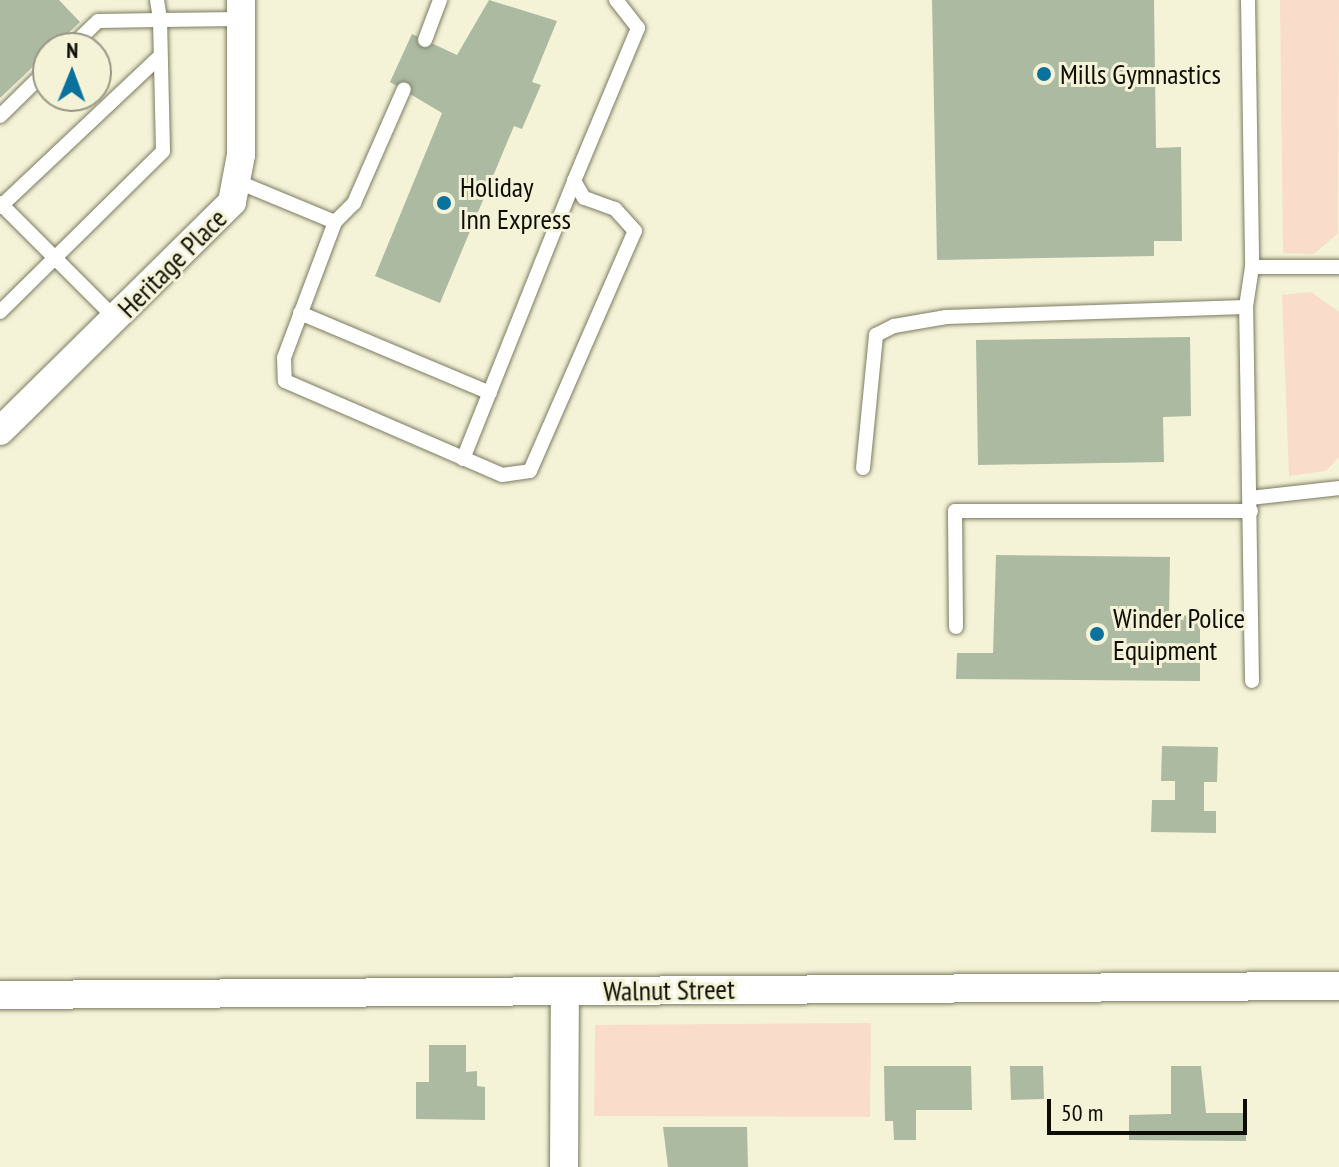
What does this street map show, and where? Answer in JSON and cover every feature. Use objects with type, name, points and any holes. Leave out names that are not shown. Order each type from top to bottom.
[{"type":"street","name":"Heritage Place","points":[[0,431],[207,232],[232,202],[236,181],[241,10]]},
{"type":"street","name":"Walnut Street","points":[[0,995],[1339,986]]},
{"type":"street","points":[[564,1167],[565,992]]},
{"type":"lane","points":[[0,312],[163,151],[157,0]]},
{"type":"lane","points":[[425,40],[440,0]]},
{"type":"lane","points":[[463,459],[638,28],[616,0]]},
{"type":"lane","points":[[1248,0],[1252,267],[1246,307],[1252,681]]},
{"type":"lane","points":[[87,32],[98,21],[160,20],[241,10]]},
{"type":"lane","points":[[116,319],[1,205],[160,56]]},
{"type":"lane","points":[[0,116],[32,85]]},
{"type":"lane","points":[[404,89],[354,203],[335,222],[284,358],[285,381],[502,475],[530,471],[635,231],[615,209],[584,198],[574,181]]},
{"type":"lane","points":[[236,181],[335,222]]},
{"type":"lane","points":[[1252,267],[1339,267]]},
{"type":"lane","points":[[863,468],[876,335],[894,326],[946,317],[1246,307]]},
{"type":"lane","points":[[300,313],[490,393]]},
{"type":"lane","points":[[956,627],[955,511],[1250,504],[1339,488]]},
{"type":"shaded area","points":[[1280,0],[1339,0],[1338,233],[1314,254],[1283,253]]},
{"type":"shaded area","points":[[1311,292],[1339,312],[1339,457],[1326,471],[1289,476],[1282,295]]},
{"type":"shaded area","points":[[871,1023],[870,1117],[594,1116],[595,1025]]},
{"type":"building","points":[[0,0],[59,0],[80,22],[69,32],[32,32],[32,68],[0,98]]},
{"type":"building","name":"Holiday Inn Express","points":[[489,0],[557,21],[532,82],[541,85],[522,129],[514,126],[440,303],[375,276],[442,113],[390,82],[412,34],[457,55]]},
{"type":"building","name":"Mills Gymnastics","points":[[932,0],[1154,0],[1156,148],[1181,147],[1182,241],[1154,241],[1154,256],[937,260]]},
{"type":"building","points":[[1190,337],[1191,416],[1163,417],[1164,462],[978,465],[976,340]]},
{"type":"building","name":"Winder Police Equipment","points":[[996,555],[1170,557],[1169,615],[1200,616],[1200,681],[956,679],[957,653],[993,653]]},
{"type":"building","points":[[1162,746],[1218,747],[1217,782],[1204,782],[1204,811],[1216,811],[1216,833],[1151,832],[1152,800],[1175,800],[1175,781],[1161,781]]},
{"type":"building","points":[[429,1045],[466,1045],[466,1072],[477,1071],[477,1086],[485,1087],[485,1120],[416,1119],[416,1082],[429,1082]]},
{"type":"building","points":[[884,1066],[971,1066],[972,1110],[916,1110],[916,1140],[894,1140],[893,1121],[885,1121]]},
{"type":"building","points":[[1010,1066],[1043,1066],[1044,1099],[1011,1100]]},
{"type":"building","points":[[1171,1066],[1201,1066],[1206,1113],[1246,1113],[1246,1141],[1129,1140],[1129,1115],[1171,1114]]},
{"type":"building","points":[[663,1127],[747,1127],[748,1167],[668,1167]]},
{"type":"place","name":"Mills Gymnastics","points":[[1044,74]]},
{"type":"place","name":"Holiday Inn Express","points":[[444,203]]},
{"type":"place","name":"Winder Police Equipment","points":[[1097,634]]}]
